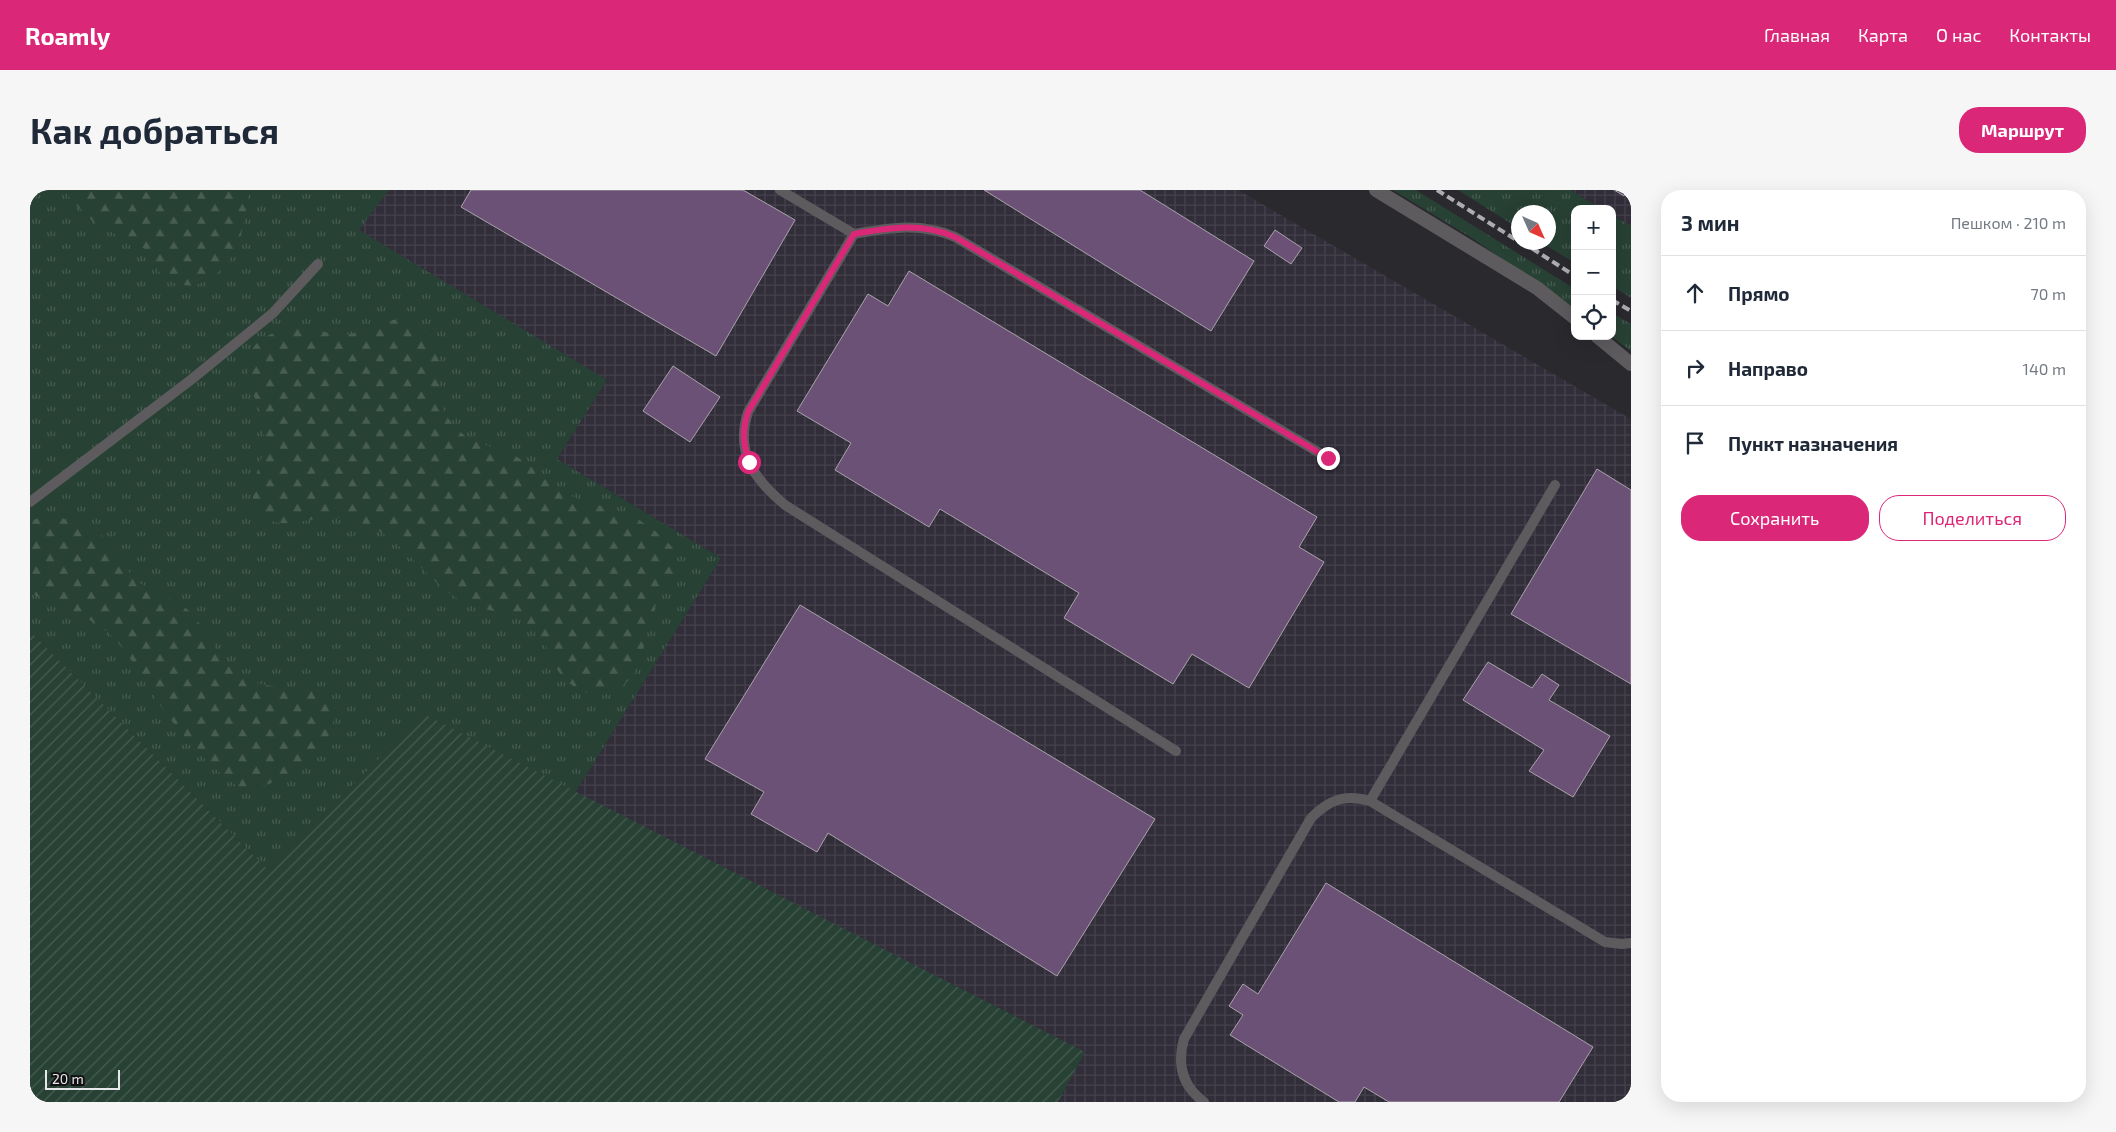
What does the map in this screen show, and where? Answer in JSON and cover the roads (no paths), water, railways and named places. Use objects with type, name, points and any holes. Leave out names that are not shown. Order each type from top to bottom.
[{"type":"street","points":[[1376,190],[1537,288],[1571,315]]},
{"type":"street","points":[[1602,340],[1631,364]]},
{"type":"lane","points":[[780,190],[854,234],[908,226],[926,227],[955,237],[1328,458]]},
{"type":"lane","points":[[854,234],[748,412],[744,426],[743,444],[749,462],[758,478],[785,505],[1176,751]]},
{"type":"lane","points":[[30,502],[192,379],[274,313],[318,264]]},
{"type":"lane","points":[[1370,801],[1556,486]]},
{"type":"lane","points":[[1204,1102],[1189,1088],[1181,1072],[1179,1056],[1184,1039],[1311,818],[1324,805],[1340,798],[1355,797],[1370,801],[1605,942],[1631,943]]},
{"type":"railway","points":[[1437,190],[1511,237]]},
{"type":"railway","points":[[1534,250],[1571,273]]},
{"type":"railway","points":[[1616,302],[1631,311]]}]
